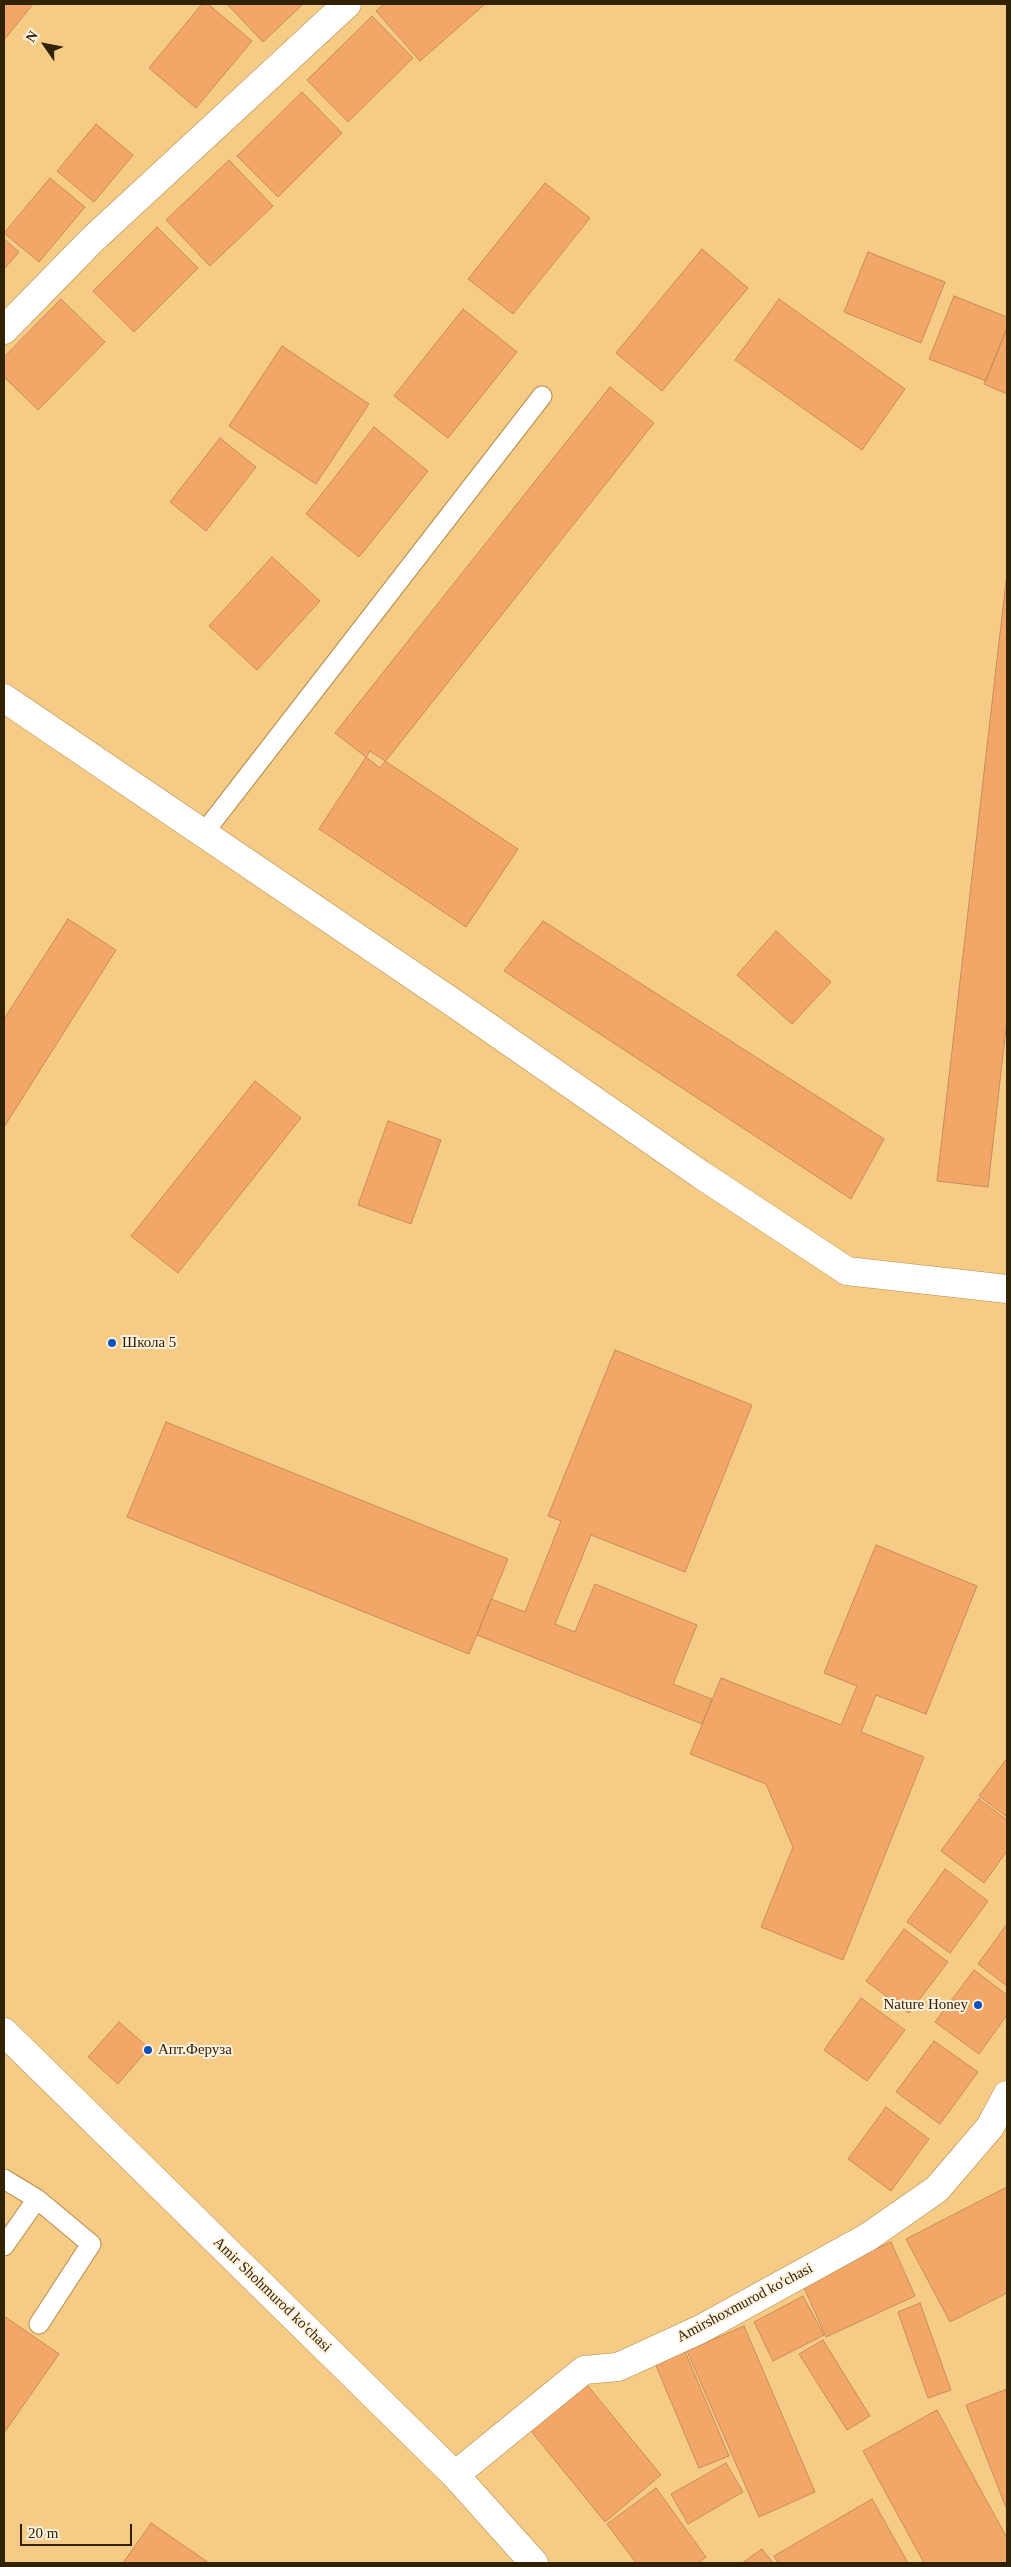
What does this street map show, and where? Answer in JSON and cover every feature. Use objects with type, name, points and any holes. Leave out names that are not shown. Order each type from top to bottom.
[{"type":"street","points":[[4,330],[92,240],[348,4]]},
{"type":"street","points":[[4,698],[458,1006],[700,1174],[847,1271],[1007,1289]]},
{"type":"street","name":"Amir Shohmurod ko'chasi","points":[[4,2032],[455,2475],[534,2563]]},
{"type":"street","name":"Amirshoxmurod ko'chasi","points":[[455,2475],[584,2370],[618,2367],[693,2333],[868,2237],[937,2189],[999,2134],[1007,2095]]},
{"type":"lane","points":[[203,834],[542,396]]},
{"type":"lane","points":[[4,2179],[37,2199],[91,2244],[39,2324]]},
{"type":"lane","points":[[4,2246],[37,2199]]},
{"type":"building","points":[[4,4],[33,4],[4,40]]},
{"type":"building","points":[[202,4],[208,4],[252,41],[196,108],[149,68]]},
{"type":"building","points":[[227,4],[303,4],[263,42]]},
{"type":"building","points":[[384,4],[485,4],[420,61],[376,11]]},
{"type":"building","points":[[372,16],[413,58],[348,122],[307,80]]},
{"type":"building","points":[[302,92],[342,133],[278,197],[237,156]]},
{"type":"building","points":[[96,124],[133,155],[94,202],[57,171]]},
{"type":"building","points":[[229,160],[273,206],[210,266],[166,220]]},
{"type":"building","points":[[50,178],[85,207],[39,262],[4,233]]},
{"type":"building","points":[[545,183],[590,218],[513,314],[468,279]]},
{"type":"building","points":[[157,227],[198,268],[134,332],[93,291]]},
{"type":"building","points":[[4,239],[19,252],[4,269]]},
{"type":"building","points":[[702,249],[748,288],[662,391],[616,353]]},
{"type":"building","points":[[868,252],[945,282],[921,343],[844,312]]},
{"type":"building","points":[[954,296],[1007,317],[1007,328],[986,381],[929,359]]},
{"type":"building","points":[[61,299],[105,342],[38,410],[4,377],[4,357]]},
{"type":"building","points":[[779,299],[905,389],[862,450],[735,360]]},
{"type":"building","points":[[463,309],[517,352],[448,438],[394,396]]},
{"type":"building","points":[[1007,328],[1007,394],[984,384]]},
{"type":"building","points":[[282,346],[369,404],[316,484],[229,426]]},
{"type":"building","points":[[610,387],[654,423],[380,768],[335,733]]},
{"type":"building","points":[[374,427],[428,471],[359,557],[306,514]]},
{"type":"building","points":[[220,438],[256,467],[206,531],[170,502]]},
{"type":"building","points":[[272,557],[320,601],[257,670],[209,626]]},
{"type":"building","points":[[1007,573],[1007,1019],[988,1187],[937,1181]]},
{"type":"building","points":[[370,751],[518,849],[466,927],[319,829]]},
{"type":"building","points":[[68,919],[116,950],[4,1127],[4,1019]]},
{"type":"building","points":[[543,921],[884,1139],[851,1199],[504,971]]},
{"type":"building","points":[[776,931],[831,982],[792,1024],[737,975]]},
{"type":"building","points":[[255,1081],[301,1118],[178,1273],[131,1236]]},
{"type":"building","points":[[388,1121],[441,1140],[411,1224],[358,1205]]},
{"type":"building","points":[[615,1350],[752,1405],[685,1572],[591,1535],[555,1624],[575,1632],[595,1584],[697,1625],[673,1684],[712,1699],[702,1724],[477,1635],[491,1599],[525,1612],[561,1521],[548,1516]]},
{"type":"building","points":[[166,1422],[508,1559],[469,1654],[127,1517]]},
{"type":"building","points":[[876,1545],[977,1586],[926,1714],[876,1695],[861,1732],[924,1757],[843,1960],[761,1927],[793,1847],[766,1784],[690,1754],[721,1678],[841,1725],[857,1686],[824,1673]]},
{"type":"building","points":[[1007,1758],[1007,1817],[979,1796]]},
{"type":"building","points":[[979,1799],[1007,1820],[1007,1851],[984,1883],[941,1851]]},
{"type":"building","points":[[945,1869],[988,1901],[950,1953],[907,1922]]},
{"type":"building","points":[[1007,1924],[1007,1986],[978,1964]]},
{"type":"building","points":[[904,1929],[948,1962],[909,2013],[866,1981]]},
{"type":"building","name":"Nature Honey","points":[[974,1970],[1007,1995],[1007,2015],[979,2054],[935,2022]]},
{"type":"building","points":[[861,1998],[905,2030],[867,2081],[824,2050]]},
{"type":"building","points":[[119,2022],[149,2048],[118,2084],[88,2057]]},
{"type":"building","points":[[934,2041],[978,2072],[940,2124],[896,2092]]},
{"type":"building","points":[[886,2107],[929,2139],[891,2191],[848,2159]]},
{"type":"building","points":[[1007,2187],[1007,2293],[950,2322],[906,2239]]},
{"type":"building","points":[[891,2242],[915,2296],[826,2337],[802,2283]]},
{"type":"building","points":[[803,2296],[824,2335],[773,2361],[754,2322]]},
{"type":"building","points":[[920,2303],[951,2390],[928,2398],[898,2312]]},
{"type":"building","points":[[4,2316],[59,2354],[4,2433]]},
{"type":"building","points":[[744,2326],[815,2492],[759,2517],[687,2351]]},
{"type":"building","points":[[823,2340],[870,2416],[847,2430],[799,2354]]},
{"type":"building","points":[[684,2349],[729,2456],[699,2468],[654,2361]]},
{"type":"building","points":[[583,2380],[661,2475],[605,2522],[527,2426]]},
{"type":"building","points":[[1007,2389],[1007,2510],[966,2405]]},
{"type":"building","points":[[937,2410],[1007,2538],[1007,2563],[924,2563],[863,2451]]},
{"type":"building","points":[[726,2463],[743,2492],[688,2524],[671,2494]]},
{"type":"building","points":[[656,2488],[706,2557],[698,2563],[636,2563],[607,2524]]},
{"type":"building","points":[[872,2499],[908,2563],[778,2563],[774,2556]]},
{"type":"building","points":[[151,2523],[209,2563],[123,2563]]},
{"type":"building","points":[[762,2549],[773,2563],[742,2563]]},
{"type":"place","name":"Школа 5","points":[[112,1343]]},
{"type":"place","name":"Nature Honey","points":[[978,2005]]},
{"type":"place","name":"Апт.Феруза","points":[[148,2050]]}]
